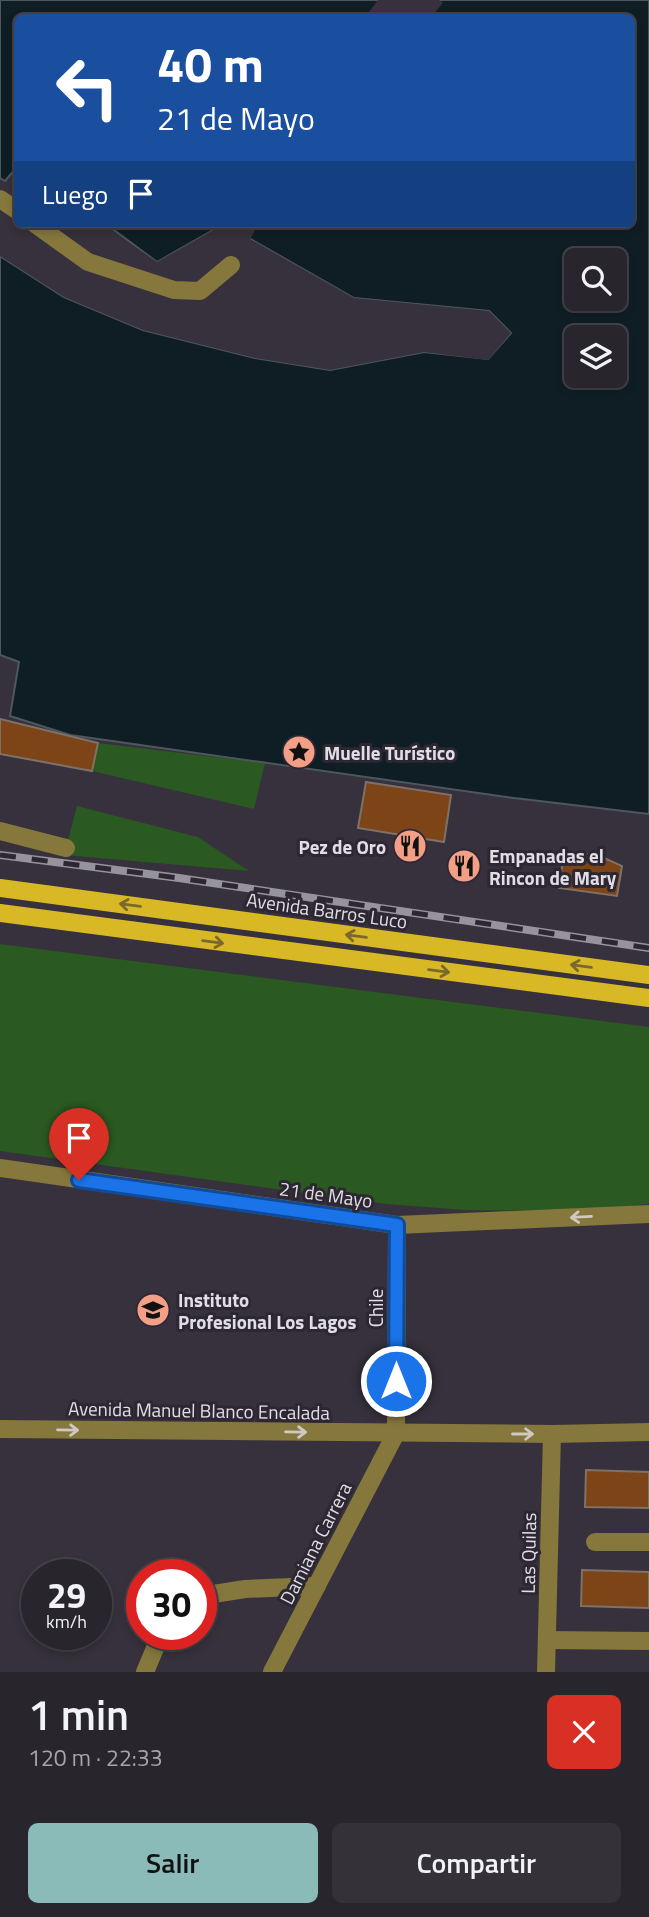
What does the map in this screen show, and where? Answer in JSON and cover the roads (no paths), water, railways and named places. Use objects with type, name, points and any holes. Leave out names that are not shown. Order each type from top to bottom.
[{"type":"main road","name":"Avenida Barros Luco","points":[[0,888],[649,975]]},
{"type":"main road","points":[[0,914],[649,998]]},
{"type":"street","points":[[41,228],[88,262],[174,290],[200,291],[231,265]]},
{"type":"street","points":[[0,831],[66,848]]},
{"type":"street","name":"21 de Mayo","points":[[0,1168],[397,1225],[649,1214]]},
{"type":"street","name":"Chile","points":[[396,1433],[397,1225]]},
{"type":"street","name":"Avenida Manuel Blanco Encalada","points":[[0,1429],[552,1434],[649,1432]]},
{"type":"street","name":"Damiana Carrera","points":[[272,1672],[396,1433]]},
{"type":"street","name":"Las Quilas","points":[[546,1672],[552,1434]]},
{"type":"street","points":[[595,1542],[649,1542]]},
{"type":"street","points":[[217,1593],[245,1589],[317,1586]]},
{"type":"street","points":[[547,1640],[649,1641]]},
{"type":"street","points":[[145,1672],[154,1650]]},
{"type":"railway","points":[[0,855],[179,878],[649,948]]},
{"type":"place","name":"Muelle Turístico","points":[[299,752]]},
{"type":"place","name":"Pez de Oro","points":[[410,846]]},
{"type":"place","name":"Empanadas el Rincon de Mary","points":[[464,866]]},
{"type":"place","name":"Instituto Profesional Los Lagos","points":[[153,1310]]}]
